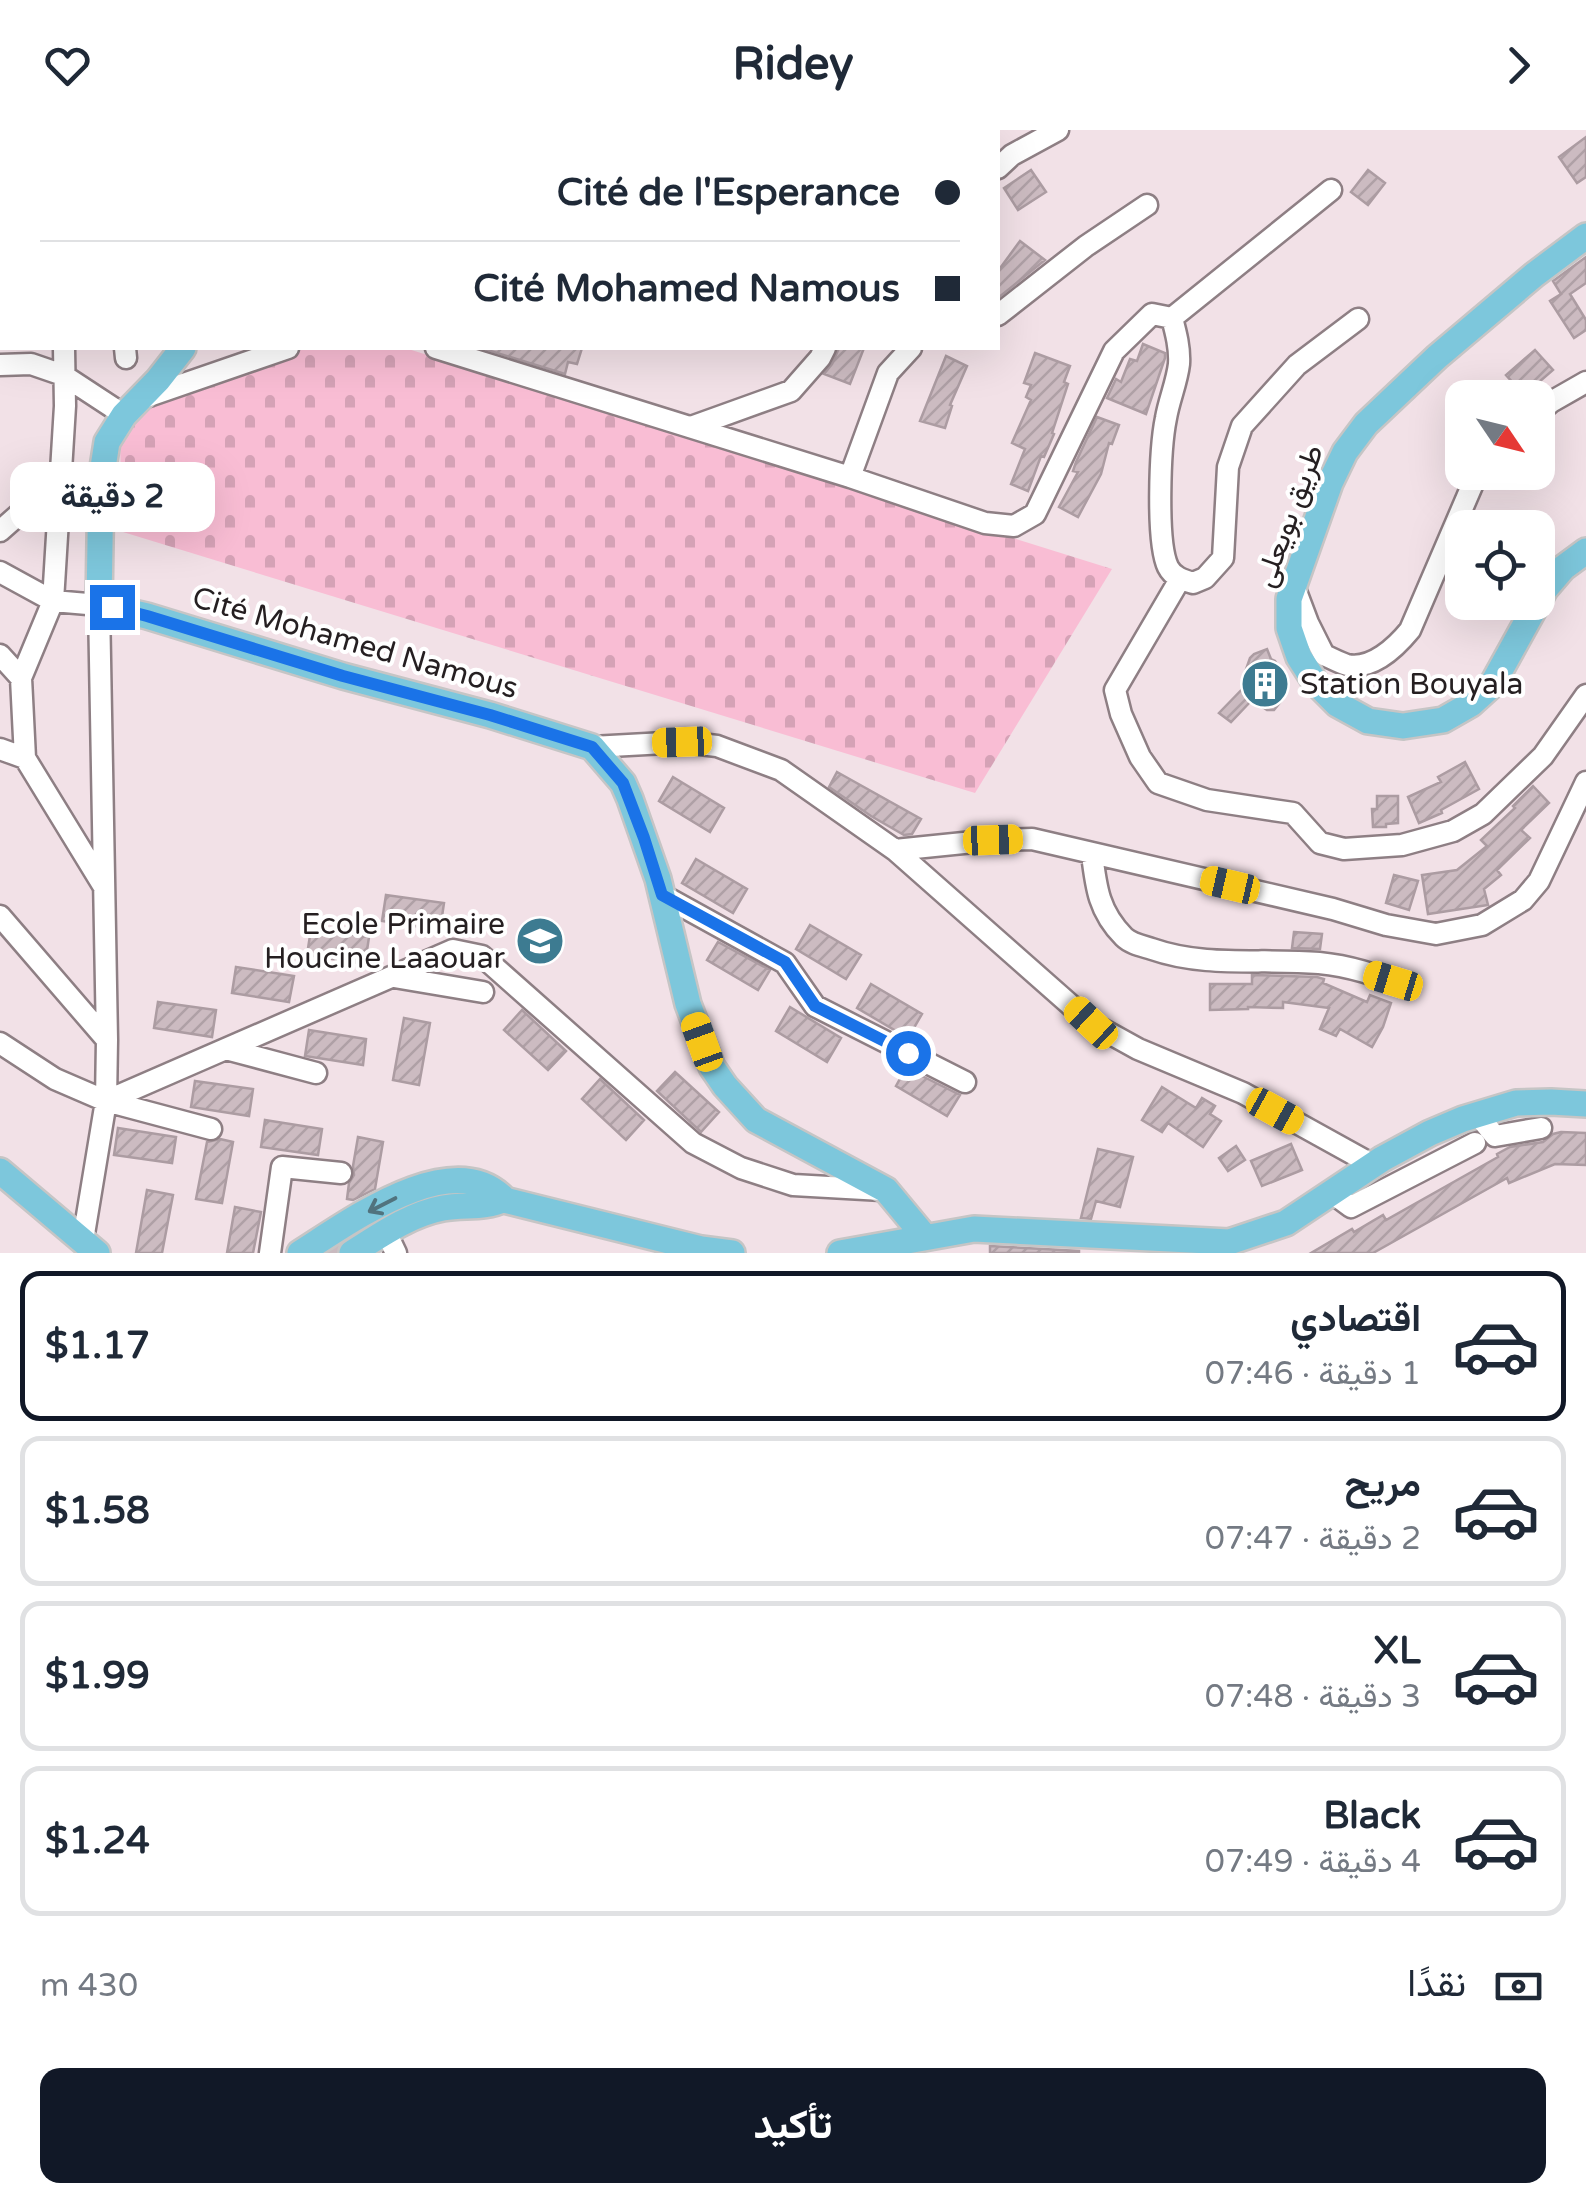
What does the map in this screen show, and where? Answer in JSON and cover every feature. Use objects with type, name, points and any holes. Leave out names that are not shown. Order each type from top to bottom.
[{"type":"main road","name":"طريق بويعلى","points":[[1586,236],[1437,357],[1366,424],[1345,452],[1330,482],[1289,599],[1289,628],[1299,657],[1315,682],[1337,704],[1368,721],[1403,726],[1443,720],[1492,686],[1545,589],[1586,552]]},
{"type":"main road","points":[[99,605],[101,480],[107,442],[181,350]]},
{"type":"main road","name":"Cité Mohamed Namous","points":[[99,605],[592,747]]},
{"type":"main road","points":[[592,747],[623,783],[644,838],[688,1004],[712,1066],[756,1120],[886,1190],[914,1243]]},
{"type":"main road","points":[[840,1253],[914,1243],[974,1229],[1229,1242],[1286,1223],[1373,1165],[1430,1133],[1477,1114],[1516,1104],[1586,1104]]},
{"type":"main road","points":[[0,1171],[90,1246]]},
{"type":"main road","points":[[300,1253],[362,1215],[427,1184],[471,1181],[490,1186],[504,1199]]},
{"type":"main road","points":[[438,1197],[465,1193],[504,1199],[702,1249],[732,1253]]},
{"type":"main road","points":[[352,1253],[391,1243],[418,1216],[442,1208],[488,1206],[504,1199]]},
{"type":"street","points":[[1000,166],[1012,155],[1058,130]]},
{"type":"street","points":[[1172,318],[1331,190]]},
{"type":"street","points":[[1000,313],[1086,246],[1147,205]]},
{"type":"street","points":[[442,350],[986,523],[1014,526],[1035,514],[1114,351],[1152,314],[1172,318]]},
{"type":"street","points":[[1172,318],[1178,341],[1178,365],[1162,454],[1162,548],[1170,571],[1193,583],[1205,578],[1223,558],[1228,467],[1242,426],[1298,366],[1358,319]]},
{"type":"street","points":[[64,350],[65,406],[53,602],[21,678],[25,758],[104,887]]},
{"type":"street","points":[[0,365],[31,364],[133,407],[283,350]]},
{"type":"street","points":[[691,427],[790,391],[824,350]]},
{"type":"street","points":[[850,477],[888,373],[909,350]]},
{"type":"street","points":[[1555,400],[1586,382]]},
{"type":"street","points":[[0,531],[60,480]]},
{"type":"street","points":[[1294,586],[1324,655],[1350,666],[1374,660],[1394,649],[1410,630],[1470,490]]},
{"type":"street","name":"Cité Mohamed Namous","points":[[0,572],[53,602],[99,605]]},
{"type":"street","points":[[1180,579],[1115,690],[1120,714],[1140,757],[1158,782],[1208,800],[1293,813],[1320,843],[1344,848],[1402,845],[1454,831],[1483,814],[1543,756],[1586,695]]},
{"type":"street","points":[[90,1246],[106,1101],[107,1040],[99,605]]},
{"type":"street","points":[[0,656],[21,678]]},
{"type":"street","points":[[592,747],[682,742],[718,746],[781,770],[894,850],[1091,1023],[1138,1049],[1243,1093],[1373,1165]]},
{"type":"street","points":[[0,750],[25,758]]},
{"type":"street","points":[[894,850],[1032,839],[1436,934],[1482,925],[1523,900],[1539,881],[1586,782]]},
{"type":"street","points":[[1092,854],[1096,891],[1103,909],[1127,940],[1175,957],[1347,967],[1407,988]]},
{"type":"street","points":[[662,895],[785,962],[815,1006],[965,1082]]},
{"type":"street","points":[[0,916],[107,1040]]},
{"type":"street","points":[[106,1101],[453,950],[482,956],[693,1143],[741,1168],[793,1185],[886,1190]]},
{"type":"street","points":[[392,977],[483,992]]},
{"type":"street","points":[[0,1042],[55,1079],[106,1101],[211,1129]]},
{"type":"street","points":[[226,1049],[316,1073]]},
{"type":"street","points":[[1477,1114],[1495,1136],[1541,1128]]},
{"type":"street","points":[[1332,1193],[1351,1207],[1476,1143]]},
{"type":"street","points":[[270,1253],[282,1167],[342,1174]]},
{"type":"green space","points":[[298,350],[411,350],[1112,569],[975,793],[123,532],[120,445],[127,430],[153,403]]},
{"type":"building","points":[[1586,137],[1586,177],[1577,183],[1559,157]]},
{"type":"building","points":[[1031,170],[1046,192],[1018,210],[1004,188]]},
{"type":"building","points":[[1368,170],[1385,183],[1368,205],[1351,192]]},
{"type":"building","points":[[1020,241],[1045,260],[1000,296],[1000,268]]},
{"type":"building","points":[[1586,257],[1586,283],[1570,294],[1586,320],[1586,330],[1574,338],[1550,301],[1561,294],[1553,281]]},
{"type":"building","points":[[1143,344],[1165,353],[1146,414],[1107,398],[1116,379],[1121,382],[1130,359],[1137,361]]},
{"type":"building","points":[[487,350],[581,350],[577,364],[568,362],[565,374]]},
{"type":"building","points":[[838,350],[863,350],[850,384],[824,374]]},
{"type":"building","points":[[1535,350],[1553,370],[1541,380],[1510,380],[1506,375]]},
{"type":"building","points":[[1035,353],[1070,366],[1054,434],[1028,491],[1011,484],[1025,449],[1012,443],[1031,400],[1026,397],[1031,385],[1024,383]]},
{"type":"building","points":[[946,356],[967,366],[945,428],[920,421]]},
{"type":"building","points":[[1097,417],[1119,425],[1112,444],[1109,443],[1101,474],[1078,517],[1059,507],[1078,472],[1073,471],[1076,462]]},
{"type":"building","name":"Station Bouyala","points":[[1267,649],[1283,676],[1276,696],[1282,700],[1274,710],[1267,710],[1252,700],[1231,722],[1219,713],[1249,682],[1243,678],[1250,658]]},
{"type":"building","points":[[1465,762],[1479,789],[1419,823],[1408,797],[1441,782],[1438,777]]},
{"type":"building","points":[[837,772],[921,819],[912,834],[904,835],[829,787]]},
{"type":"building","points":[[673,777],[724,808],[710,832],[659,801]]},
{"type":"building","points":[[1533,786],[1549,803],[1521,830],[1530,838],[1497,870],[1501,875],[1484,889],[1488,905],[1428,914],[1422,875],[1457,870],[1487,846],[1481,840]]},
{"type":"building","points":[[1377,796],[1398,796],[1398,823],[1373,827],[1372,809],[1377,809]]},
{"type":"building","points":[[696,859],[747,889],[733,913],[682,883]]},
{"type":"building","points":[[1394,875],[1418,881],[1409,910],[1386,903]]},
{"type":"building","points":[[386,895],[444,903],[440,930],[382,921]]},
{"type":"building","points":[[810,925],[861,955],[846,979],[796,949]]},
{"type":"building","points":[[311,929],[369,937],[365,964],[307,955]]},
{"type":"building","points":[[1294,932],[1322,934],[1320,949],[1292,948]]},
{"type":"building","points":[[718,942],[770,970],[758,990],[707,960]]},
{"type":"building","points":[[236,967],[294,976],[289,1002],[232,993]]},
{"type":"building","points":[[1252,975],[1317,977],[1367,1002],[1370,995],[1391,1003],[1372,1047],[1340,1029],[1336,1036],[1320,1029],[1329,1008],[1283,1002],[1283,1008],[1210,1010],[1210,984],[1252,984]]},
{"type":"building","points":[[871,984],[922,1014],[908,1038],[857,1008]]},
{"type":"building","points":[[158,1002],[216,1010],[212,1037],[154,1028]]},
{"type":"building","points":[[790,1007],[841,1038],[827,1062],[776,1031]]},
{"type":"building","points":[[522,1010],[566,1051],[548,1070],[504,1030]]},
{"type":"building","points":[[404,1018],[430,1023],[419,1085],[393,1080]]},
{"type":"building","points":[[309,1030],[366,1039],[363,1065],[305,1056]]},
{"type":"building","points":[[906,1068],[960,1095],[947,1116],[896,1086]]},
{"type":"building","points":[[675,1072],[719,1112],[701,1132],[657,1091]]},
{"type":"building","points":[[600,1079],[644,1120],[626,1140],[582,1099]]},
{"type":"building","points":[[195,1081],[253,1089],[249,1116],[191,1107]]},
{"type":"building","points":[[1162,1087],[1196,1108],[1202,1098],[1215,1106],[1210,1114],[1221,1121],[1203,1147],[1168,1123],[1162,1132],[1142,1120]]},
{"type":"building","points":[[265,1120],[322,1129],[318,1155],[261,1147]]},
{"type":"building","points":[[118,1128],[176,1137],[172,1163],[114,1155]]},
{"type":"building","points":[[1561,1132],[1586,1133],[1586,1165],[1555,1164],[1509,1183],[1507,1178],[1373,1253],[1311,1253],[1383,1215],[1386,1220],[1510,1147],[1543,1142]]},
{"type":"building","points":[[358,1137],[383,1142],[375,1189],[353,1200],[347,1199]]},
{"type":"building","points":[[207,1142],[233,1142],[222,1203],[196,1199]]},
{"type":"building","points":[[1291,1144],[1302,1170],[1262,1186],[1251,1161]]},
{"type":"building","points":[[1236,1146],[1245,1160],[1228,1171],[1219,1158]]},
{"type":"building","points":[[1098,1149],[1133,1157],[1120,1207],[1096,1201],[1091,1219],[1081,1218]]},
{"type":"building","points":[[147,1190],[173,1195],[162,1253],[136,1253]]},
{"type":"building","points":[[235,1207],[261,1212],[253,1253],[227,1253]]},
{"type":"building","points":[[990,1246],[1079,1251],[1079,1253],[990,1253]]},
{"type":"tunnel","points":[[325,1253],[419,1203]]},
{"type":"place","name":"Station Bouyala","points":[[1265,684]]},
{"type":"place","name":"Ecole Primaire Houcine Laaouar","points":[[540,941]]},
{"type":"route","points":[[112,607],[592,747],[623,783],[662,895],[785,962],[815,1006],[908,1053]]}]
